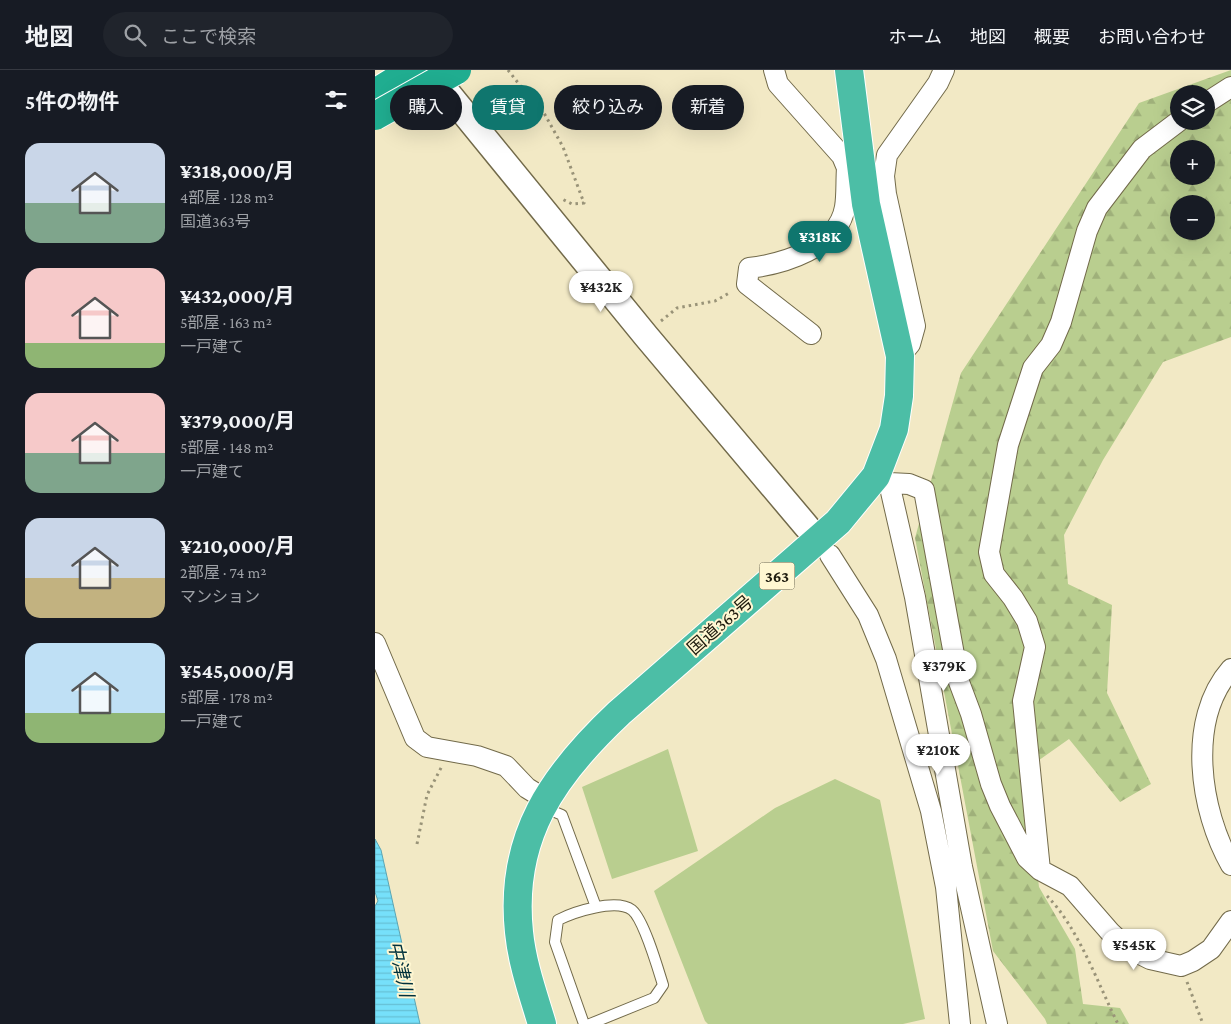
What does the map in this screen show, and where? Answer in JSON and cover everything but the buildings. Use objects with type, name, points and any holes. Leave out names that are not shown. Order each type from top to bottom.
[{"type":"highway","points":[[375,93],[412,70]]},
{"type":"highway","points":[[375,116],[457,70]]},
{"type":"highway","name":"国道363号","points":[[542,1024],[522,949],[517,903],[518,878],[523,855],[544,803],[561,774],[584,746],[882,480],[894,429],[899,396],[900,356],[866,204],[854,168],[849,70]]},
{"type":"street","points":[[429,70],[646,336],[807,527]]},
{"type":"street","points":[[774,70],[778,84],[854,168],[845,209],[833,233],[805,253],[777,264],[749,268],[747,284],[811,334]]},
{"type":"street","points":[[900,356],[910,344],[915,326],[886,194],[884,176],[887,155],[938,83],[944,70]]},
{"type":"street","points":[[1215,97],[1231,87]]},
{"type":"street","points":[[1043,872],[1023,701],[1035,647],[1027,621],[1013,598],[994,574],[989,552],[1005,465],[1024,392],[1033,368],[1051,345],[1061,322],[1087,231],[1097,208],[1142,149],[1170,128]]},
{"type":"street","points":[[997,1024],[962,867],[915,597],[882,480],[909,484],[924,490],[959,682],[971,714],[991,784],[1000,806],[1027,858],[1043,872],[1070,886],[1110,932],[1126,947],[1150,959],[1181,966],[1202,957],[1221,938],[1231,921]]},
{"type":"street","points":[[830,555],[868,615],[886,659],[931,811],[946,887],[960,1024]]},
{"type":"street","points":[[375,643],[415,738],[427,747],[447,749],[506,766],[544,803]]},
{"type":"street","points":[[1231,669],[1209,704],[1204,733],[1202,765],[1215,828],[1221,848],[1231,865]]},
{"type":"lane","points":[[544,803],[562,815],[596,908]]},
{"type":"lane","points":[[584,1024],[555,942],[558,920],[572,913],[596,908],[623,907],[633,911],[644,929],[663,985],[654,998],[590,1024]]},
{"type":"path","points":[[508,70],[526,92],[529,103],[544,113],[571,166],[583,203],[572,204],[544,190],[538,190],[531,195]]},
{"type":"path","points":[[646,336],[677,308],[715,301],[747,284]]},
{"type":"path","points":[[417,844],[427,796],[435,777],[441,769],[447,749]]},
{"type":"path","points":[[1043,872],[1042,887],[1080,942],[1117,1024]]},
{"type":"path","points":[[1181,966],[1203,1024]]},
{"type":"green space","points":[[1231,70],[1231,337],[1163,362],[1103,460],[1064,535],[1068,584],[1112,605],[1107,693],[1151,784],[1120,802],[1069,739],[1025,770],[1039,887],[1075,949],[1083,1004],[1120,1008],[1129,1024],[1047,1024],[993,951],[915,538],[961,373],[1139,103],[1170,92],[1170,130],[1215,130],[1215,85],[1189,85]]},
{"type":"green space","points":[[668,749],[698,851],[612,879],[582,787]]},
{"type":"green space","points":[[835,779],[880,800],[925,1019],[903,1024],[708,1024],[705,1021],[654,891],[775,808]]},
{"type":"water","name":"中津川","points":[[375,839],[381,850],[420,1024],[375,1024],[375,906],[378,901],[375,892]]}]
